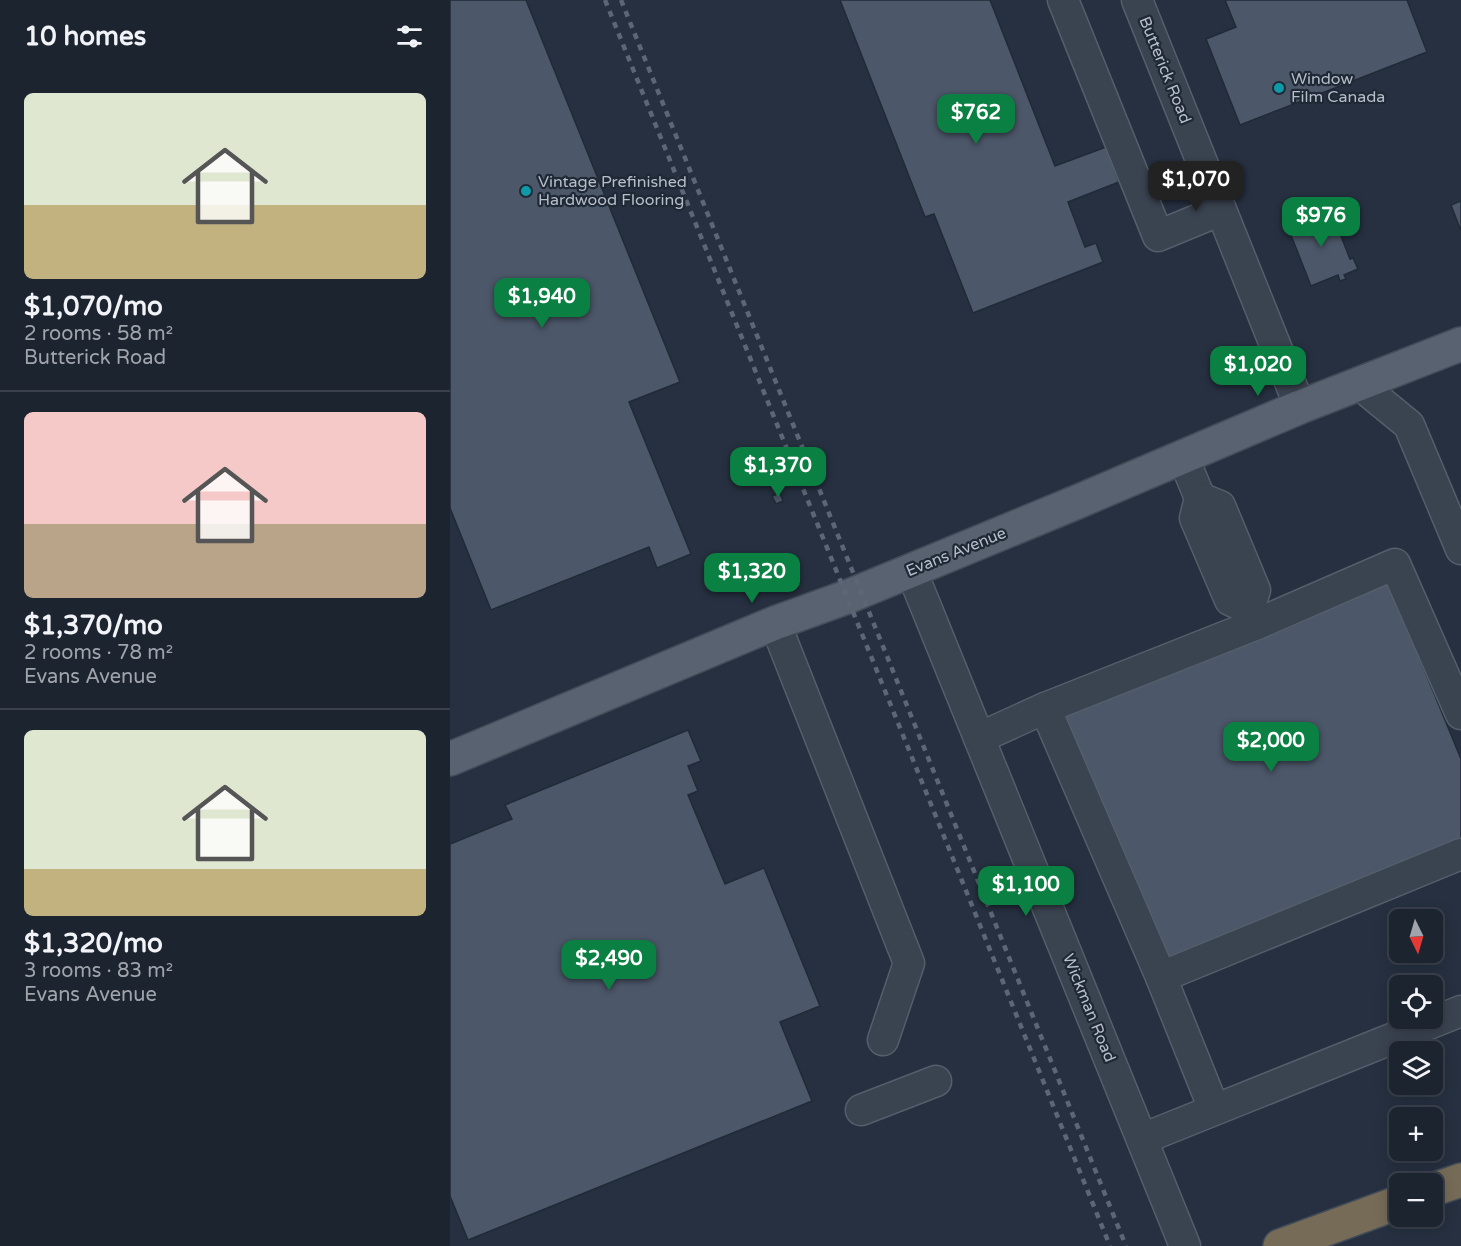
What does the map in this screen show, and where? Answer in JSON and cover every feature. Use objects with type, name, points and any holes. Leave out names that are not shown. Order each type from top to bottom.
[{"type":"highway","points":[[1443,1186],[1461,1180]]},
{"type":"highway","points":[[1280,1246],[1389,1206]]},
{"type":"main road","name":"Evans Avenue","points":[[450,759],[775,623],[911,570],[1299,407],[1461,344]]},
{"type":"street","points":[[1063,0],[1158,236],[1221,210]]},
{"type":"street","name":"Butterick Road","points":[[1137,0],[1299,407]]},
{"type":"street","points":[[1359,384],[1410,425],[1461,549]]},
{"type":"street","points":[[1183,457],[1200,498],[1195,518],[1230,600],[1253,617]]},
{"type":"street","points":[[979,738],[1253,617],[1395,564],[1461,714]]},
{"type":"street","name":"Wickman Road","points":[[911,570],[1185,1246]]},
{"type":"street","points":[[775,623],[909,963],[884,1040]]},
{"type":"street","points":[[1045,708],[1161,977],[1214,1109]]},
{"type":"street","points":[[1161,977],[1461,854]]},
{"type":"street","points":[[1142,1138],[1461,1011]]},
{"type":"street","points":[[861,1110],[936,1081]]},
{"type":"building","name":"Vintage Prefinished Hardwood Flooring","points":[[450,0],[526,0],[680,382],[629,402],[691,554],[657,568],[649,547],[491,610],[450,508]]},
{"type":"building","points":[[840,0],[990,0],[1055,166],[1106,147],[1119,182],[1068,202],[1085,247],[1096,243],[1103,262],[973,313],[934,214],[925,217]]},
{"type":"building","name":"Window Film Canada","points":[[1225,0],[1407,0],[1427,52],[1240,125],[1206,39],[1236,27]]},
{"type":"building","points":[[1461,201],[1461,231],[1451,205]]},
{"type":"building","points":[[1330,208],[1350,259],[1353,258],[1358,269],[1344,275],[1346,279],[1340,281],[1338,275],[1311,286],[1287,225]]},
{"type":"building","points":[[780,493],[783,501],[776,504],[772,496]]},
{"type":"building","points":[[1387,579],[1461,759],[1461,846],[1161,968],[1054,715]]},
{"type":"building","points":[[688,730],[701,761],[688,766],[698,791],[688,795],[725,884],[764,868],[820,1006],[780,1022],[812,1101],[468,1240],[450,1196],[450,844],[512,819],[505,805]]},
{"type":"railway","points":[[605,0],[1110,1246]]},
{"type":"railway","points":[[621,0],[1126,1246]]},
{"type":"place","name":"Window Film Canada","points":[[1279,88]]},
{"type":"place","name":"Vintage Prefinished Hardwood Flooring","points":[[526,191]]}]
